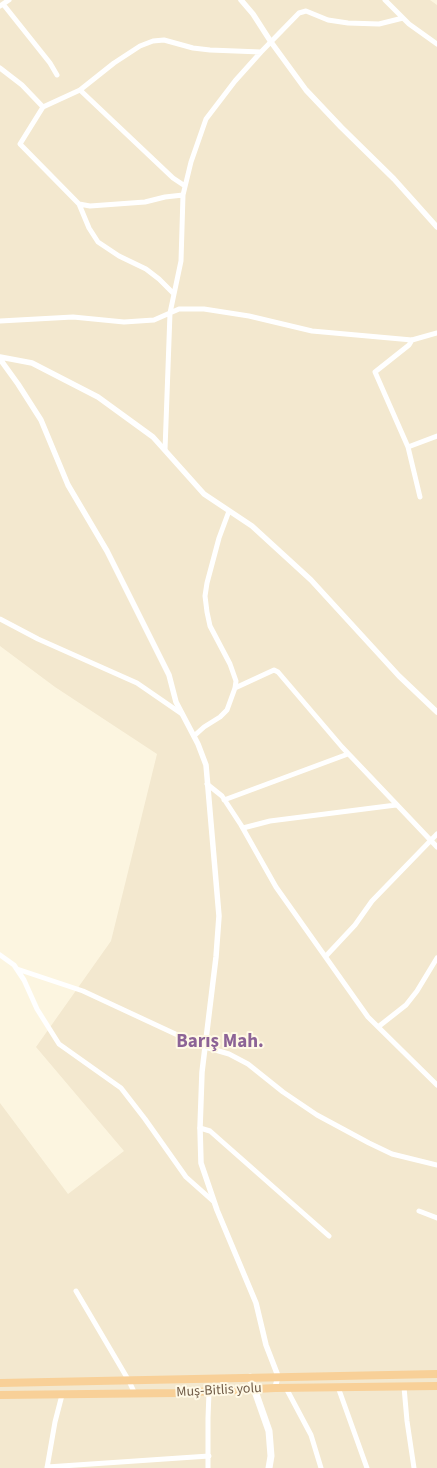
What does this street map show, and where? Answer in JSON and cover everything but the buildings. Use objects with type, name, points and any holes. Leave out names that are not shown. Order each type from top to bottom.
[{"type":"highway","name":"Muş-Bitlis yolu","points":[[0,1383],[437,1374]]},
{"type":"highway","name":"Muş-Bitlis yolu","points":[[0,1395],[135,1394],[275,1388],[437,1386]]},
{"type":"main road","points":[[250,1377],[269,1431],[271,1456],[269,1468]]},
{"type":"street","points":[[10,0],[2,5],[50,63],[57,75]]},
{"type":"street","points":[[242,0],[306,90],[341,128],[394,179],[437,227]]},
{"type":"street","points":[[385,0],[409,24],[437,44]]},
{"type":"street","points":[[165,450],[170,313],[181,261],[183,196],[191,162],[206,119],[235,81],[299,13],[306,11],[328,20],[348,24],[379,24],[403,18]]},
{"type":"street","points":[[173,293],[159,279],[146,270],[119,256],[98,242],[89,228],[79,204],[20,144],[43,107],[80,90],[114,63],[140,46],[153,41],[164,40],[193,48],[210,50],[261,52]]},
{"type":"street","points":[[0,68],[22,85],[43,107]]},
{"type":"street","points":[[80,90],[173,178],[185,186]]},
{"type":"street","points":[[79,204],[90,206],[145,202],[165,197],[183,196]]},
{"type":"street","points":[[0,321],[73,316],[124,322],[154,320],[179,309],[204,309],[250,316],[312,331],[412,340],[437,334]]},
{"type":"street","points":[[412,340],[409,345],[375,372],[408,447],[420,497]]},
{"type":"street","points":[[0,358],[32,363],[98,397],[153,437],[204,494],[252,526],[311,580],[399,676],[437,712]]},
{"type":"street","points":[[0,358],[41,420],[68,485],[107,551],[169,675],[176,702],[194,736],[206,765],[219,916],[205,1047],[200,1128],[202,1163],[214,1201],[256,1303],[266,1345],[278,1376],[275,1388]]},
{"type":"street","points":[[408,447],[437,436]]},
{"type":"street","points":[[194,736],[227,710],[235,688],[236,681],[230,664],[210,626],[205,596],[219,538],[229,511]]},
{"type":"street","points":[[0,619],[38,639],[137,683],[182,714]]},
{"type":"street","points":[[235,688],[274,670],[278,672],[348,754],[437,847]]},
{"type":"street","points":[[224,800],[348,754]]},
{"type":"street","points":[[207,784],[222,796],[243,828],[276,887],[368,1017],[437,1085]]},
{"type":"street","points":[[243,828],[270,822],[396,805]]},
{"type":"street","points":[[326,956],[355,925],[372,901],[437,834]]},
{"type":"street","points":[[0,955],[17,969],[37,1009],[59,1044],[121,1088],[186,1177],[214,1201]]},
{"type":"street","points":[[378,1027],[406,1005],[437,958]]},
{"type":"street","points":[[17,969],[83,991],[205,1047],[229,1054],[248,1064],[283,1092],[317,1114],[369,1143],[392,1154],[437,1165]]},
{"type":"street","points":[[200,1128],[210,1131],[329,1236]]},
{"type":"street","points":[[419,1211],[437,1218]]},
{"type":"street","points":[[76,1291],[135,1394]]},
{"type":"street","points":[[338,1387],[367,1468]]},
{"type":"street","points":[[404,1387],[406,1421],[414,1468]]},
{"type":"street","points":[[286,1388],[311,1434],[321,1468]]},
{"type":"street","points":[[208,1468],[209,1392]]},
{"type":"street","points":[[62,1395],[47,1467],[209,1456]]},
{"type":"shaded area","points":[[0,0],[430,0],[437,5],[437,1468],[0,1468],[0,1103],[68,1194],[124,1151],[36,1047],[111,941],[157,754],[55,687],[0,646]]},
{"type":"district","name":"Barış Mah.","points":[[220,1043]]}]
